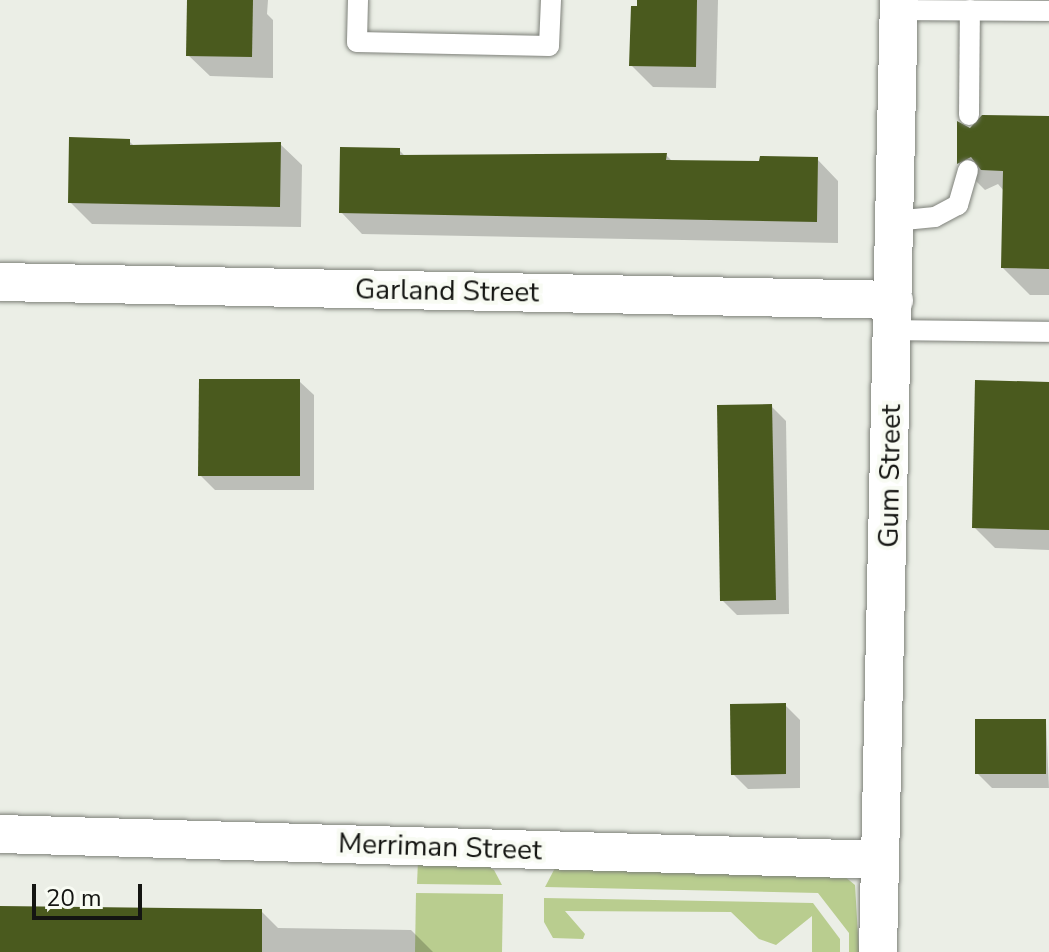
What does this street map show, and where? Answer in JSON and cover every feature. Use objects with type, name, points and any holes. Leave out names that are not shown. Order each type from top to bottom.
[{"type":"street","name":"Gum Street","points":[[878,952],[899,5]]},
{"type":"street","name":"Garland Street","points":[[0,282],[894,315]]},
{"type":"street","name":"Merriman Street","points":[[0,834],[880,860]]},
{"type":"lane","points":[[358,0],[357,42],[549,46],[551,0]]},
{"type":"lane","points":[[899,5],[1049,11]]},
{"type":"lane","points":[[969,115],[970,10]]},
{"type":"lane","points":[[894,221],[935,217],[958,205],[968,170]]},
{"type":"lane","points":[[894,315],[1049,332]]},
{"type":"green space","points":[[418,861],[479,861],[494,870],[502,885],[417,884]]},
{"type":"green space","points":[[555,868],[844,876],[855,885],[859,952],[849,952],[849,933],[818,893],[545,887]]},
{"type":"green space","points":[[416,893],[503,894],[502,952],[415,952]]},
{"type":"green space","points":[[544,898],[813,903],[840,939],[840,952],[812,952],[812,916],[776,945],[759,939],[731,912],[565,911],[585,934],[583,939],[553,938],[544,922]]},
{"type":"building","points":[[187,0],[253,0],[252,57],[186,56]]},
{"type":"building","points":[[637,0],[697,0],[696,67],[629,66],[631,6],[637,6]]},
{"type":"building","points":[[982,115],[1049,116],[1049,269],[1001,268],[1003,171],[981,170],[971,157],[957,164],[957,121],[970,128]]},
{"type":"building","points":[[69,137],[130,139],[130,145],[281,142],[280,207],[68,203]]},
{"type":"building","points":[[340,147],[400,148],[400,155],[667,153],[666,160],[759,161],[760,156],[818,157],[817,222],[339,213]]},
{"type":"building","points":[[199,379],[300,379],[300,476],[198,476]]},
{"type":"building","points":[[975,380],[1049,382],[1049,530],[972,528]]},
{"type":"building","points":[[772,404],[776,600],[720,601],[717,405]]},
{"type":"building","points":[[786,703],[786,774],[731,775],[730,704]]},
{"type":"building","points":[[975,719],[1046,719],[1046,774],[975,774]]},
{"type":"building","points":[[0,906],[262,909],[262,952],[0,952]]}]
